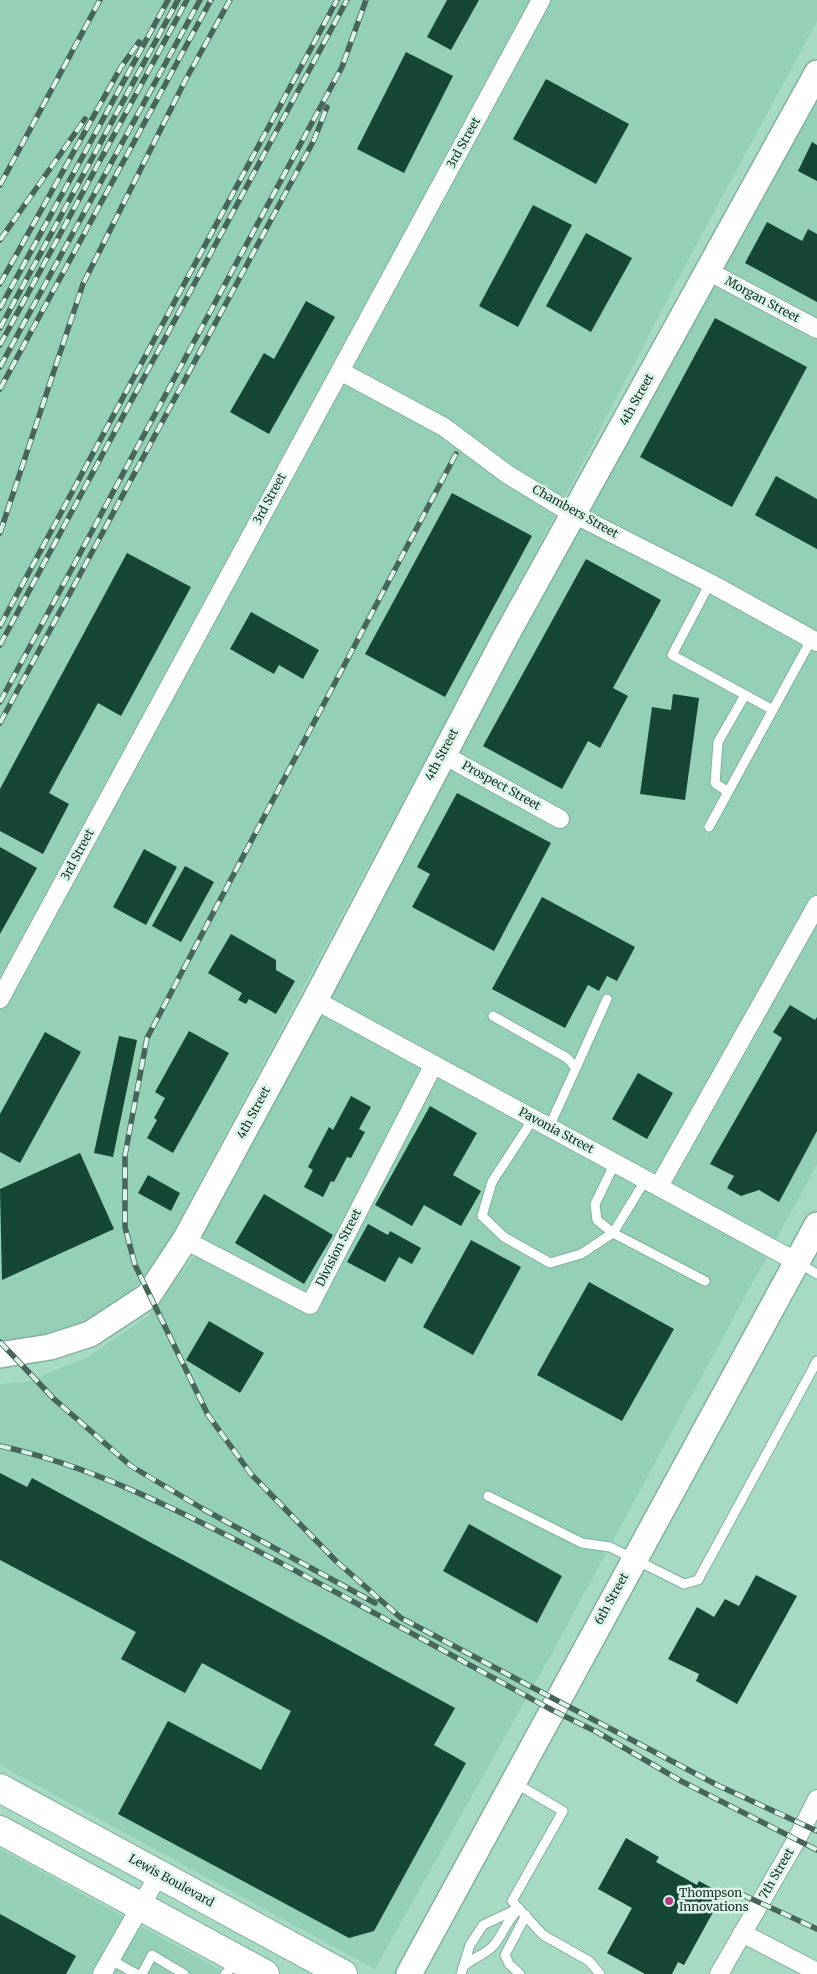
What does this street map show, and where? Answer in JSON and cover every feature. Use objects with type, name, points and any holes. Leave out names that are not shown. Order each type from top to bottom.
[{"type":"main road","name":"4th Street","points":[[0,1355],[50,1347],[90,1334],[148,1296],[185,1240],[315,1000],[442,754],[817,73]]},
{"type":"main road","name":"6th Street","points":[[409,1974],[633,1560],[807,1268],[817,1225]]},
{"type":"main road","name":"Lewis Boulevard","points":[[0,1788],[343,1974]]},
{"type":"main road","points":[[0,1830],[140,1906],[232,1967],[265,1974]]},
{"type":"street","name":"3rd Street","points":[[0,998],[542,0]]},
{"type":"street","name":"Morgan Street","points":[[708,271],[817,330]]},
{"type":"street","name":"Chambers Street","points":[[340,370],[444,427],[507,474],[574,514],[710,583],[814,641]]},
{"type":"street","name":"Prospect Street","points":[[442,754],[560,818]]},
{"type":"street","points":[[653,1183],[817,905]]},
{"type":"street","name":"Pavonia Street","points":[[315,1000],[433,1066],[653,1183],[807,1268]]},
{"type":"street","name":"Division Street","points":[[185,1240],[310,1305],[433,1066]]},
{"type":"street","name":"7th Street","points":[[719,1974],[797,1839],[817,1799]]},
{"type":"street","points":[[106,1967],[159,1874]]},
{"type":"street","points":[[742,1933],[817,1972]]},
{"type":"lane","points":[[710,583],[672,655],[773,710]]},
{"type":"lane","points":[[709,827],[773,710],[814,641]]},
{"type":"lane","points":[[728,792],[715,783],[718,742],[745,695]]},
{"type":"lane","points":[[548,1128],[606,999]]},
{"type":"lane","points":[[493,1016],[567,1058],[576,1068]]},
{"type":"lane","points":[[532,1119],[492,1182],[482,1216],[504,1237],[550,1263],[581,1254],[613,1233],[653,1183]]},
{"type":"lane","points":[[615,1163],[595,1204],[597,1220],[613,1233],[705,1281]]},
{"type":"lane","points":[[488,1496],[582,1543],[610,1547],[684,1584],[698,1580],[817,1361]]},
{"type":"lane","points":[[513,1782],[563,1811],[512,1901],[543,1936],[589,1961],[600,1974]]},
{"type":"lane","points":[[461,1974],[470,1945],[483,1925],[523,1912]]},
{"type":"lane","points":[[465,1965],[477,1955],[490,1950],[506,1922],[523,1912]]},
{"type":"lane","points":[[520,1974],[509,1964],[506,1955],[523,1912]]},
{"type":"lane","points":[[142,1974],[152,1954],[184,1974]]},
{"type":"lane","points":[[106,1967],[136,1974]]},
{"type":"shaded area","points":[[0,0],[817,0],[817,21],[686,264],[570,487],[171,1236],[151,1270],[127,1296],[102,1317],[47,1338],[0,1342]]},
{"type":"shaded area","points":[[817,103],[817,1164],[553,1651],[375,1969],[0,1765],[0,1384],[27,1382],[88,1357],[148,1316],[197,1253],[188,1247],[586,506]]},
{"type":"shaded area","points":[[0,1849],[228,1974],[0,1974]]},
{"type":"building","points":[[447,0],[479,0],[451,50],[427,37]]},
{"type":"building","points":[[406,52],[453,76],[404,173],[357,149]]},
{"type":"building","points":[[546,79],[629,124],[596,184],[513,139]]},
{"type":"building","points":[[812,142],[817,145],[817,181],[798,171]]},
{"type":"building","points":[[533,205],[572,225],[518,327],[479,306]]},
{"type":"building","points":[[767,222],[802,241],[808,229],[817,234],[817,302],[745,263]]},
{"type":"building","points":[[586,233],[632,258],[591,332],[546,306]]},
{"type":"building","points":[[306,301],[335,317],[269,434],[230,412],[264,353],[274,359]]},
{"type":"building","points":[[715,318],[807,367],[732,507],[640,457]]},
{"type":"building","points":[[776,476],[817,499],[817,549],[755,515]]},
{"type":"building","points":[[452,493],[532,536],[445,697],[365,654]]},
{"type":"building","points":[[127,553],[191,587],[121,716],[98,703],[49,793],[69,804],[43,854],[0,831],[0,789]]},
{"type":"building","points":[[586,559],[661,600],[613,688],[628,696],[600,748],[588,741],[562,789],[483,746]]},
{"type":"building","points":[[251,612],[319,650],[303,679],[279,665],[274,674],[230,649]]},
{"type":"building","points":[[673,694],[699,698],[685,800],[640,794],[652,707],[671,710]]},
{"type":"building","points":[[457,793],[551,843],[494,951],[412,907],[430,874],[417,867]]},
{"type":"building","points":[[0,847],[37,868],[0,934]]},
{"type":"building","points":[[144,849],[177,867],[146,925],[113,907]]},
{"type":"building","points":[[185,866],[214,882],[181,942],[152,926]]},
{"type":"building","points":[[542,897],[635,947],[617,981],[607,976],[599,991],[588,985],[565,1028],[492,989]]},
{"type":"building","points":[[231,934],[276,960],[276,970],[295,981],[276,1014],[249,999],[246,1004],[238,1000],[242,993],[208,973]]},
{"type":"building","points":[[790,1005],[815,1020],[817,1017],[817,1131],[779,1202],[759,1190],[741,1196],[727,1188],[734,1176],[710,1164],[782,1038],[773,1032]]},
{"type":"building","points":[[189,1031],[229,1053],[173,1153],[147,1138],[157,1120],[154,1118],[165,1098],[155,1092]]},
{"type":"building","points":[[45,1032],[81,1052],[20,1163],[0,1152],[0,1114]]},
{"type":"building","points":[[119,1036],[137,1040],[113,1157],[94,1153]]},
{"type":"building","points":[[638,1073],[673,1093],[647,1139],[612,1119]]},
{"type":"building","points":[[351,1096],[371,1107],[359,1129],[365,1132],[351,1158],[347,1157],[334,1182],[331,1181],[323,1197],[304,1187],[313,1170],[308,1167],[329,1127],[333,1130]]},
{"type":"building","points":[[430,1106],[477,1133],[453,1175],[481,1191],[461,1226],[424,1205],[412,1226],[375,1205]]},
{"type":"building","points":[[80,1153],[114,1229],[2,1280],[0,1189]]},
{"type":"building","points":[[148,1175],[180,1193],[171,1211],[138,1193]]},
{"type":"building","points":[[264,1194],[333,1235],[304,1284],[235,1243]]},
{"type":"building","points":[[368,1224],[388,1235],[390,1231],[421,1248],[412,1264],[399,1257],[385,1282],[347,1262]]},
{"type":"building","points":[[471,1240],[521,1267],[473,1355],[423,1327]]},
{"type":"building","points":[[589,1282],[674,1329],[622,1421],[537,1375]]},
{"type":"building","points":[[209,1321],[264,1353],[240,1393],[186,1360]]},
{"type":"building","points":[[0,1473],[27,1487],[32,1478],[455,1708],[434,1745],[466,1763],[374,1931],[349,1938],[118,1814],[168,1721],[261,1770],[291,1711],[202,1663],[185,1693],[121,1659],[136,1632],[0,1560]]},
{"type":"building","points":[[469,1524],[562,1576],[537,1623],[443,1571]]},
{"type":"building","points":[[756,1575],[797,1596],[737,1704],[696,1681],[699,1674],[668,1659],[697,1607],[714,1617],[725,1599],[739,1606]]},
{"type":"building","name":"Thompson Innovations","points":[[626,1838],[659,1857],[656,1862],[697,1885],[699,1881],[723,1894],[684,1965],[678,1962],[672,1974],[645,1974],[607,1953],[632,1908],[598,1889]]},
{"type":"building","points":[[0,1914],[76,1956],[66,1974],[0,1974]]},
{"type":"railway","points":[[0,185],[100,0]]},
{"type":"railway","points":[[0,308],[168,0]]},
{"type":"railway","points":[[0,328],[178,0]]},
{"type":"railway","points":[[0,345],[187,0]]},
{"type":"railway","points":[[0,367],[200,0]]},
{"type":"railway","points":[[0,389],[211,0]]},
{"type":"railway","points":[[0,533],[83,284],[186,79],[230,0]]},
{"type":"railway","points":[[0,626],[337,0]]},
{"type":"railway","points":[[0,645],[347,0]]},
{"type":"railway","points":[[0,702],[342,67],[366,0]]},
{"type":"railway","points":[[0,284],[121,67],[139,42]]},
{"type":"railway","points":[[0,723],[314,140],[327,107]]},
{"type":"railway","points":[[0,240],[85,119]]},
{"type":"railway","points":[[456,454],[147,1038],[125,1155],[125,1227],[135,1265],[208,1415],[251,1474],[336,1561],[401,1618],[717,1785],[817,1831]]},
{"type":"railway","points":[[0,1342],[54,1399],[131,1466],[203,1509],[375,1603]]},
{"type":"railway","points":[[0,1446],[33,1454],[96,1475],[188,1516],[363,1607],[552,1710],[597,1732],[681,1781],[817,1850]]},
{"type":"railway","points":[[741,1894],[817,1929]]},
{"type":"place","name":"Thompson Innovations","points":[[669,1901]]}]
